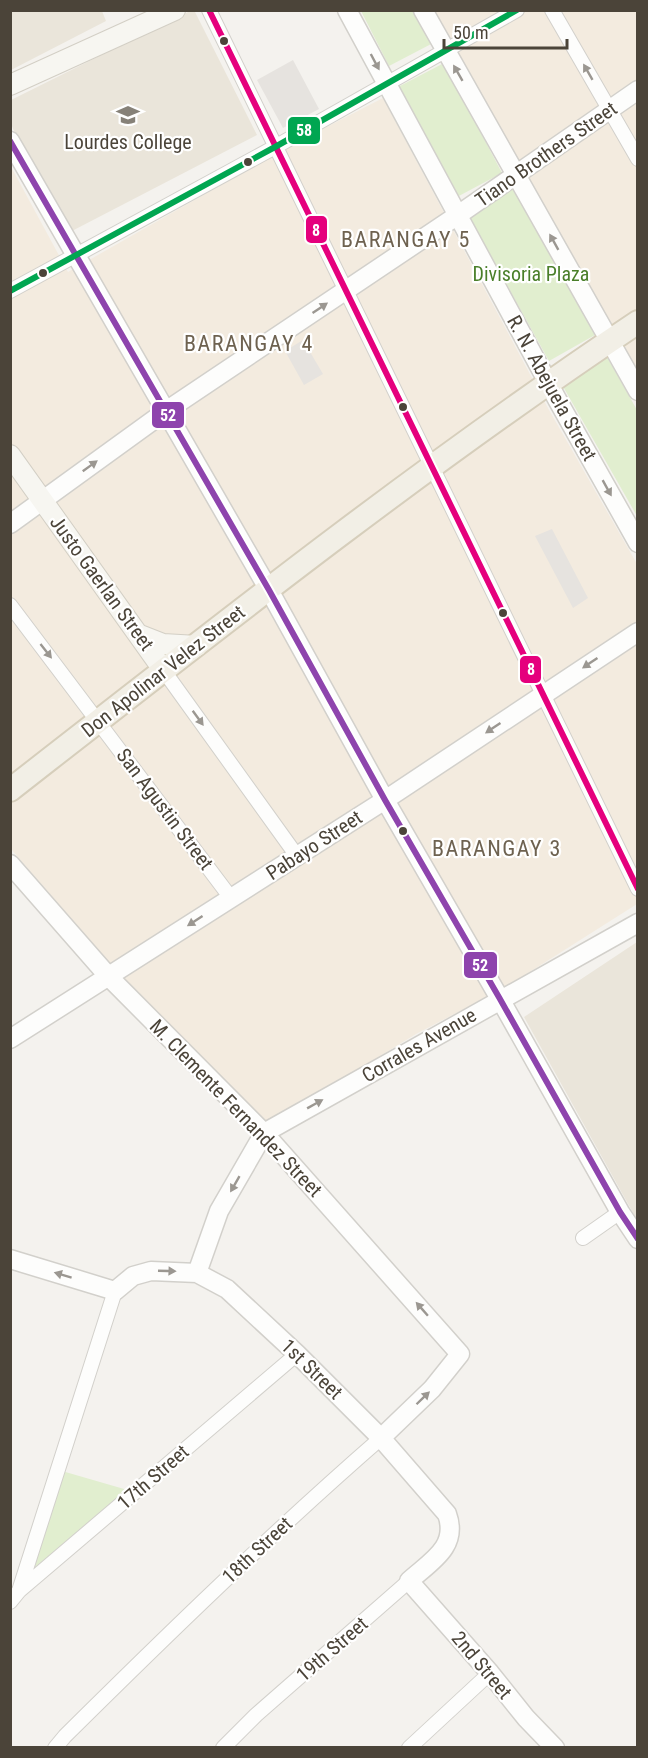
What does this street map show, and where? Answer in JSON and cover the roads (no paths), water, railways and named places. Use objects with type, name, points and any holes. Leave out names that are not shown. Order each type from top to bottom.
[{"type":"main road","points":[[10,85],[174,10]]},
{"type":"main road","name":"Don Apolinar Velez Street","points":[[10,790],[431,467],[548,382],[638,322]]},
{"type":"main road","name":"Justo Gaerlan Street","points":[[10,455],[164,671]]},
{"type":"main road","points":[[140,635],[163,644],[197,646]]},
{"type":"street","points":[[209,10],[638,889]]},
{"type":"street","name":"R. N. Abejuela Street","points":[[347,10],[548,382],[638,543]]},
{"type":"street","points":[[423,10],[638,391]]},
{"type":"street","points":[[10,291],[387,85],[517,10]]},
{"type":"street","points":[[552,10],[638,159]]},
{"type":"street","name":"Tiano Brothers Street","points":[[10,524],[166,411],[458,215],[638,90]]},
{"type":"street","points":[[10,141],[269,590],[385,800],[620,1212],[638,1239]]},
{"type":"street","name":"San Agustin Street","points":[[10,605],[99,720],[231,898]]},
{"type":"street","name":"Pabayo Street","points":[[10,1039],[385,800],[638,632]]},
{"type":"street","name":"Justo Gaerlan Street","points":[[164,671],[297,856]]},
{"type":"street","name":"M. Clemente Fernandez Street","points":[[10,864],[109,977],[264,1133],[460,1354]]},
{"type":"street","name":"Corrales Avenue","points":[[264,1133],[638,922]]},
{"type":"street","points":[[197,1273],[219,1211],[264,1133]]},
{"type":"street","points":[[583,1238],[620,1212]]},
{"type":"street","points":[[10,1258],[115,1291],[15,1597]]},
{"type":"street","name":"1st Street","points":[[115,1291],[119,1285],[141,1273],[151,1271],[197,1273],[231,1293],[297,1354],[381,1438],[447,1515],[451,1525],[451,1536],[442,1551]]},
{"type":"street","name":"17th Street","points":[[15,1597],[297,1354]]},
{"type":"street","name":"18th Street","points":[[55,1748],[222,1583],[432,1389],[460,1354]]},
{"type":"street","name":"19th Street","points":[[224,1748],[256,1715],[442,1551]]},
{"type":"street","name":"2nd Street","points":[[409,1581],[490,1673],[526,1718],[555,1748]]},
{"type":"street","points":[[410,1747],[490,1673]]},
{"type":"place","name":"Lourdes College","points":[[128,115]]},
{"type":"district","name":"BARANGAY 5","points":[[406,239]]},
{"type":"district","name":"BARANGAY 4","points":[[249,343]]},
{"type":"district","name":"BARANGAY 3","points":[[497,848]]},
{"type":"park label","name":"Divisoria Plaza","points":[[531,274]]}]
